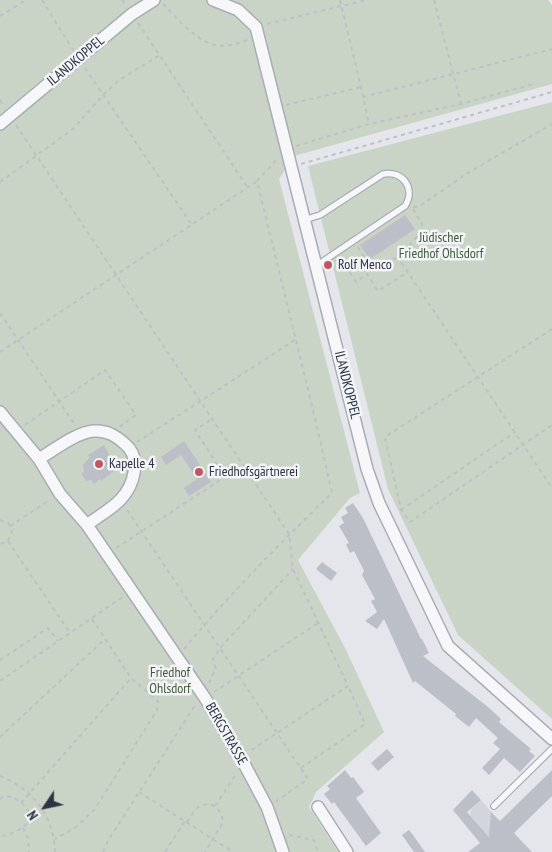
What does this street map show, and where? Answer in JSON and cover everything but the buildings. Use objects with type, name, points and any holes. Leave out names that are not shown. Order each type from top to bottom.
[{"type":"street","name":"ILANDKOPPEL","points":[[0,124],[132,14],[154,0]]},
{"type":"street","points":[[213,0],[238,10],[258,32]]},
{"type":"street","name":"ILANDKOPPEL","points":[[258,32],[373,490],[444,640],[454,653],[552,738]]},
{"type":"street","name":"BERGSTRASSE","points":[[0,412],[40,458],[60,494],[107,554],[204,696],[267,807],[283,852]]},
{"type":"street","points":[[40,458],[72,439],[92,431],[110,433],[129,447],[135,458],[134,473],[128,490],[120,500],[86,525]]},
{"type":"street","points":[[318,807],[348,852]]},
{"type":"lane","points":[[304,220],[320,215],[383,174],[391,173],[400,176],[409,189],[409,199],[405,206],[316,266]]},
{"type":"lane","points":[[494,806],[552,749]]},
{"type":"path","points":[[0,16],[26,0]]},
{"type":"path","points":[[42,0],[79,59],[192,225]]},
{"type":"path","points":[[122,0],[160,54],[248,188]]},
{"type":"path","points":[[159,0],[196,36],[215,45],[235,45],[258,32],[366,0]]},
{"type":"path","points":[[340,0],[369,124]]},
{"type":"path","points":[[434,0],[461,104]]},
{"type":"path","points":[[363,96],[552,49]]},
{"type":"path","points":[[0,182],[73,129],[118,81],[160,54]]},
{"type":"path","points":[[0,352],[248,188],[287,149],[369,124],[461,104],[534,84]]},
{"type":"path","points":[[277,108],[361,86]]},
{"type":"path","points":[[292,167],[552,92]]},
{"type":"path","points":[[0,100],[289,534],[293,569],[365,724],[301,768]]},
{"type":"path","points":[[401,262],[402,254],[422,231],[422,222],[412,207],[420,206],[466,174],[552,124]]},
{"type":"path","points":[[178,657],[289,534],[332,493],[257,181]]},
{"type":"path","points":[[354,241],[368,263],[374,268],[380,267],[394,258],[401,262],[552,488]]},
{"type":"path","points":[[336,253],[356,282],[366,274],[378,292],[408,272]]},
{"type":"path","points":[[0,313],[81,435]]},
{"type":"path","points":[[552,329],[385,437],[401,510],[410,522],[552,425]]},
{"type":"path","points":[[129,447],[294,340]]},
{"type":"path","points":[[16,430],[105,370],[136,415],[110,433]]},
{"type":"path","points":[[107,554],[226,477],[195,430],[212,419]]},
{"type":"path","points":[[401,510],[515,432]]},
{"type":"path","points":[[10,526],[60,494]]},
{"type":"path","points":[[120,500],[308,779],[267,807]]},
{"type":"path","points":[[0,520],[5,521],[10,526],[12,532],[8,541],[0,544]]},
{"type":"path","points":[[8,541],[70,633]]},
{"type":"path","points":[[103,852],[109,839],[139,792],[204,696],[216,669],[213,659],[220,648],[293,569]]},
{"type":"path","points":[[0,681],[132,590]]},
{"type":"path","points":[[55,839],[75,828],[95,809],[157,710],[158,701],[131,678],[92,619]]},
{"type":"path","points":[[204,696],[318,623]]},
{"type":"path","points":[[0,660],[48,628],[58,641]]},
{"type":"path","points":[[0,737],[105,639]]},
{"type":"path","points":[[21,803],[131,678]]},
{"type":"path","points":[[215,806],[242,761],[277,733],[348,686]]},
{"type":"path","points":[[0,776],[14,782],[30,793],[42,806],[50,822],[55,839],[55,852]]},
{"type":"path","points":[[139,792],[233,852]]},
{"type":"path","points":[[0,799],[4,796],[10,796],[21,803],[28,812],[29,819],[23,827],[7,836],[0,836]]},
{"type":"path","points":[[165,852],[186,821],[200,806],[206,804],[215,806],[222,815],[223,822],[205,852]]},
{"type":"path","points":[[23,827],[28,838],[29,852]]},
{"type":"path","points":[[286,835],[314,840],[318,852]]},
{"type":"shaded area","points":[[481,800],[493,814],[491,816],[502,852],[470,815],[471,809]]},
{"type":"green space","name":"Friedhof Ohlsdorf","points":[[0,0],[548,0],[552,5],[552,84],[294,156],[279,179],[360,493],[350,498],[298,560],[346,650],[384,732],[316,792],[309,807],[338,852],[0,852]]},
{"type":"green space","name":"Jüdischer Friedhof Ohlsdorf","points":[[552,102],[552,719],[458,635],[388,489],[308,166]]},
{"type":"place","name":"Rolf Menco","points":[[328,265]]},
{"type":"place","name":"Kapelle 4","points":[[99,464]]},
{"type":"place","name":"Friedhofsgärtnerei","points":[[199,472]]}]
